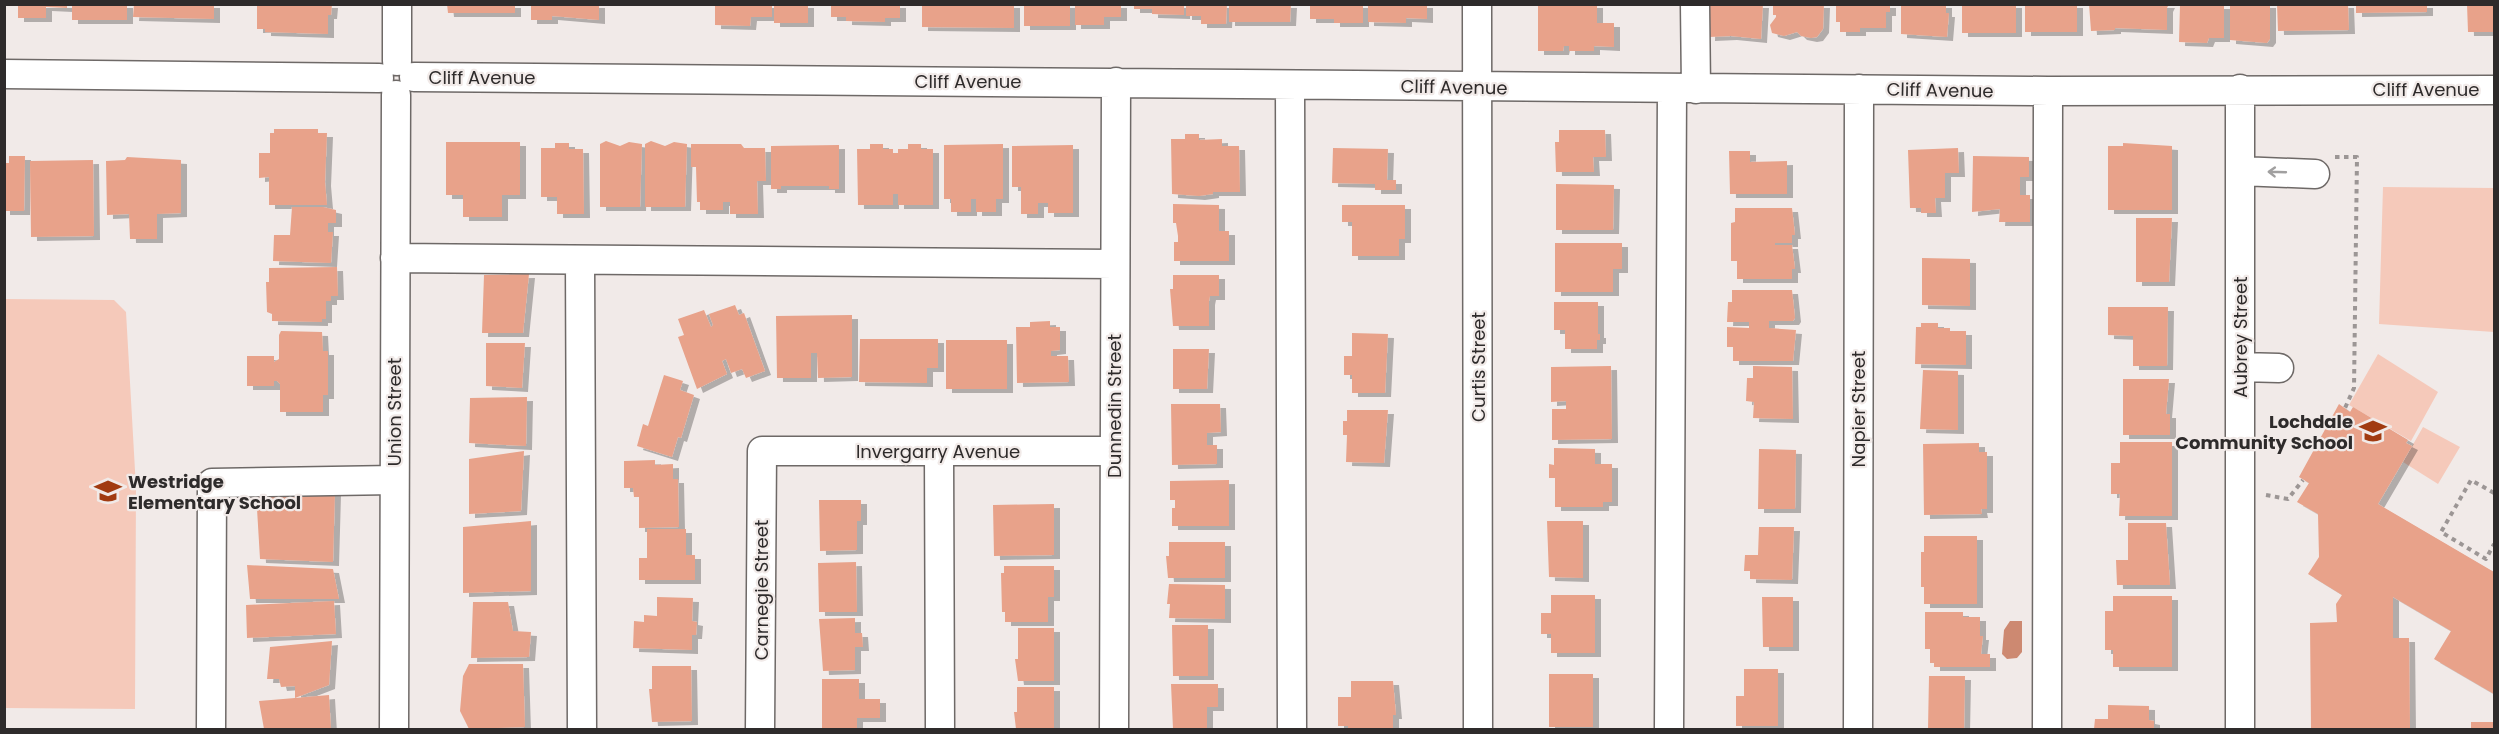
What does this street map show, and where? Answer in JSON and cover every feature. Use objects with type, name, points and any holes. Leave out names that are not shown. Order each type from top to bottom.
[{"type":"street","name":"Union Street","points":[[394,729],[397,4]]},
{"type":"street","name":"Curtis Street","points":[[1477,4],[1478,729]]},
{"type":"street","points":[[1669,729],[1684,88],[1695,4]]},
{"type":"street","name":"Cliff Avenue","points":[[4,74],[2048,91],[2494,90]]},
{"type":"street","name":"Dunnedin Street","points":[[1114,729],[1116,82]]},
{"type":"street","points":[[1290,85],[1292,729]]},
{"type":"street","name":"Napier Street","points":[[1858,729],[1859,89]]},
{"type":"street","name":"Aubrey Street","points":[[2240,89],[2240,729]]},
{"type":"street","points":[[2047,729],[2048,91]]},
{"type":"street","points":[[2240,171],[2320,165]]},
{"type":"street","points":[[395,258],[1114,264]]},
{"type":"street","points":[[580,261],[582,729]]},
{"type":"street","points":[[2240,367],[2278,368]]},
{"type":"street","name":"Invergarry Avenue","points":[[762,451],[1114,451]]},
{"type":"street","name":"Carnegie Street","points":[[760,729],[762,451]]},
{"type":"street","points":[[939,451],[940,729]]},
{"type":"street","points":[[211,729],[212,483],[394,480]]},
{"type":"path","points":[[2320,165],[2357,157],[2354,388],[2345,408]]},
{"type":"path","points":[[2240,490],[2288,499],[2303,480]]},
{"type":"path","points":[[2494,493],[2471,480],[2441,532],[2486,559],[2494,544]]},
{"type":"shaded area","points":[[2383,187],[2494,188],[2494,332],[2379,324]]},
{"type":"shaded area","points":[[5,299],[114,300],[126,312],[136,488],[135,709],[5,708]]},
{"type":"shaded area","points":[[2378,354],[2438,392],[2411,441],[2349,405]]},
{"type":"shaded area","points":[[2423,427],[2460,447],[2438,484],[2403,462]]},
{"type":"shaded area","points":[[2010,621],[2022,621],[2022,652],[2017,658],[2007,659],[2002,654],[2004,630]]},
{"type":"building","points":[[18,4],[67,4],[67,8],[46,7],[46,18],[18,18]]},
{"type":"building","points":[[72,4],[127,4],[127,20],[72,20]]},
{"type":"building","points":[[134,4],[214,4],[214,19],[133,17]]},
{"type":"building","points":[[257,4],[332,4],[331,15],[328,15],[328,34],[265,32],[265,29],[257,29]]},
{"type":"building","points":[[447,4],[515,4],[515,13],[448,13]]},
{"type":"building","points":[[531,4],[599,4],[599,20],[552,16],[552,20],[531,20]]},
{"type":"building","points":[[715,4],[772,4],[772,17],[751,17],[750,26],[715,25]]},
{"type":"building","points":[[774,4],[808,4],[808,23],[774,23]]},
{"type":"building","points":[[831,4],[900,4],[900,18],[885,18],[885,22],[846,21],[846,17],[831,17]]},
{"type":"building","points":[[922,4],[1014,4],[1014,28],[922,27]]},
{"type":"building","points":[[1024,4],[1070,4],[1070,26],[1024,26]]},
{"type":"building","points":[[1075,4],[1121,4],[1121,17],[1104,17],[1104,25],[1075,25]]},
{"type":"building","points":[[1134,4],[1184,4],[1184,15],[1152,14],[1152,9],[1134,9]]},
{"type":"building","points":[[1186,4],[1227,4],[1226,24],[1201,24],[1201,16],[1186,16]]},
{"type":"building","points":[[1229,4],[1291,4],[1290,22],[1229,22]]},
{"type":"building","points":[[1310,4],[1363,4],[1363,23],[1334,23],[1334,19],[1310,19]]},
{"type":"building","points":[[1368,4],[1427,4],[1427,19],[1406,18],[1406,23],[1368,22]]},
{"type":"building","points":[[1538,4],[1597,4],[1597,23],[1614,23],[1614,47],[1594,46],[1594,51],[1569,51],[1569,46],[1564,46],[1563,51],[1538,51]]},
{"type":"building","points":[[1710,4],[1763,4],[1761,39],[1731,36],[1709,37]]},
{"type":"building","points":[[1773,4],[1824,4],[1823,29],[1817,37],[1811,38],[1801,36],[1797,32],[1784,36],[1772,33],[1770,25],[1776,17],[1773,15]]},
{"type":"building","points":[[1836,4],[1890,4],[1890,12],[1886,12],[1886,28],[1860,28],[1860,32],[1840,32],[1840,22],[1836,22]]},
{"type":"building","points":[[1901,4],[1946,4],[1946,13],[1949,13],[1947,37],[1901,34]]},
{"type":"building","points":[[1962,4],[2016,4],[2016,33],[1962,33]]},
{"type":"building","points":[[2025,4],[2077,4],[2077,32],[2025,32]]},
{"type":"building","points":[[2089,4],[2169,4],[2167,30],[2115,28],[2115,30],[2091,31]]},
{"type":"building","points":[[2230,4],[2270,4],[2270,39],[2267,43],[2230,40]]},
{"type":"building","points":[[2277,4],[2348,4],[2349,30],[2278,31]]},
{"type":"building","points":[[2356,4],[2427,4],[2427,12],[2356,13]]},
{"type":"building","points":[[2467,4],[2494,4],[2494,32],[2468,32]]},
{"type":"building","points":[[2180,5],[2224,5],[2224,38],[2209,38],[2207,43],[2179,42]]},
{"type":"building","points":[[274,129],[318,129],[318,133],[327,133],[325,182],[327,205],[269,205],[269,177],[259,178],[259,153],[270,153],[270,133],[274,133]]},
{"type":"building","points":[[1559,130],[1605,130],[1606,157],[1593,157],[1594,172],[1556,172],[1555,142],[1559,142]]},
{"type":"building","points":[[1185,134],[1199,134],[1199,140],[1222,139],[1222,146],[1239,146],[1240,192],[1213,192],[1213,194],[1199,196],[1172,194],[1171,139],[1185,139]]},
{"type":"building","points":[[606,141],[620,146],[629,142],[642,144],[640,207],[600,207],[600,144]]},
{"type":"building","points":[[651,141],[665,146],[674,142],[687,144],[685,207],[645,207],[645,144]]},
{"type":"building","points":[[446,142],[520,142],[520,195],[502,195],[502,217],[463,217],[463,195],[446,195]]},
{"type":"building","points":[[555,143],[569,143],[569,149],[583,149],[584,214],[557,214],[557,197],[541,197],[541,148],[555,148]]},
{"type":"building","points":[[2123,143],[2172,146],[2172,210],[2108,210],[2108,146],[2123,146]]},
{"type":"building","points":[[691,144],[741,144],[744,148],[765,148],[766,181],[757,181],[758,214],[730,214],[730,202],[723,202],[723,210],[700,210],[700,202],[697,202],[696,167],[691,167]]},
{"type":"building","points":[[870,144],[883,144],[883,149],[893,149],[893,153],[898,153],[898,149],[908,149],[908,144],[921,144],[921,149],[933,149],[933,205],[898,205],[898,194],[893,194],[893,205],[858,205],[857,149],[870,149]]},
{"type":"building","points":[[1003,144],[1003,199],[996,199],[996,212],[976,212],[976,199],[971,199],[971,212],[951,212],[951,199],[944,199],[944,145]]},
{"type":"building","points":[[839,145],[839,189],[829,189],[829,186],[781,186],[781,189],[771,189],[771,146]]},
{"type":"building","points":[[1073,145],[1073,213],[1048,213],[1048,203],[1038,203],[1038,214],[1021,214],[1021,187],[1012,187],[1012,146]]},
{"type":"building","points":[[1333,148],[1388,149],[1387,180],[1396,180],[1396,190],[1375,190],[1375,184],[1332,183]]},
{"type":"building","points":[[1958,148],[1959,173],[1945,173],[1945,198],[1935,198],[1936,213],[1921,213],[1921,208],[1910,208],[1908,150]]},
{"type":"building","points":[[1729,151],[1750,151],[1750,162],[1787,161],[1787,194],[1730,194]]},
{"type":"building","points":[[9,156],[25,156],[24,211],[4,211],[4,163],[9,163]]},
{"type":"building","points":[[1973,156],[2029,157],[2029,177],[2020,177],[2020,195],[2030,195],[2030,222],[1999,222],[2000,209],[1972,212]]},
{"type":"building","points":[[127,157],[181,160],[181,213],[157,214],[157,239],[130,239],[129,214],[107,215],[106,161],[125,160]]},
{"type":"building","points":[[93,160],[94,236],[31,237],[30,161]]},
{"type":"building","points":[[1556,184],[1614,185],[1613,230],[1556,230]]},
{"type":"building","points":[[1173,204],[1219,205],[1219,231],[1229,231],[1229,261],[1174,261],[1174,242],[1178,242],[1178,236],[1176,223],[1173,223]]},
{"type":"building","points":[[1342,205],[1405,205],[1405,239],[1399,239],[1399,256],[1352,256],[1352,222],[1342,222]]},
{"type":"building","points":[[292,207],[323,207],[336,210],[336,223],[328,223],[328,232],[333,232],[331,263],[273,261],[274,235],[290,235]]},
{"type":"building","points":[[1735,208],[1792,208],[1795,235],[1792,235],[1792,243],[1775,243],[1775,245],[1792,245],[1795,269],[1792,269],[1792,279],[1737,279],[1737,261],[1731,261],[1731,223],[1735,222]]},
{"type":"building","points":[[2136,218],[2172,218],[2169,282],[2136,282]]},
{"type":"building","points":[[1555,243],[1622,243],[1622,269],[1613,269],[1613,292],[1555,292]]},
{"type":"building","points":[[1922,258],[1970,259],[1970,306],[1922,305]]},
{"type":"building","points":[[337,267],[338,296],[331,296],[331,301],[326,301],[326,319],[322,319],[322,322],[272,321],[272,314],[267,312],[266,282],[269,282],[269,268]]},
{"type":"building","points":[[529,274],[523,333],[482,333],[484,275]]},
{"type":"building","points":[[1173,275],[1219,275],[1219,296],[1210,296],[1209,301],[1209,326],[1173,326],[1170,289],[1173,289]]},
{"type":"building","points":[[1732,290],[1792,290],[1795,318],[1793,321],[1769,321],[1769,328],[1796,330],[1793,361],[1733,361],[1733,347],[1727,347],[1727,327],[1749,328],[1749,322],[1727,322],[1728,302],[1732,302]]},
{"type":"building","points":[[1554,302],[1598,302],[1600,340],[1597,340],[1597,349],[1565,349],[1565,330],[1554,330]]},
{"type":"building","points":[[735,305],[739,315],[744,313],[765,371],[746,378],[742,369],[731,373],[726,359],[722,361],[727,374],[697,389],[678,337],[684,335],[678,319],[704,310],[711,327],[713,325],[709,314]]},
{"type":"building","points":[[2108,307],[2168,307],[2167,366],[2133,366],[2133,336],[2108,335]]},
{"type":"building","points":[[852,315],[852,377],[818,378],[817,353],[811,353],[811,378],[777,378],[776,316]]},
{"type":"building","points":[[1050,321],[1050,327],[1060,327],[1060,350],[1051,351],[1051,356],[1068,356],[1069,382],[1017,383],[1016,327],[1030,327],[1030,322]]},
{"type":"building","points":[[1921,323],[1938,323],[1938,328],[1966,331],[1966,365],[1915,364],[1916,327],[1921,327]]},
{"type":"building","points":[[281,331],[322,332],[323,351],[328,351],[328,395],[323,395],[323,412],[280,412],[280,384],[277,381],[274,381],[274,386],[247,386],[247,356],[274,356],[274,362],[279,359]]},
{"type":"building","points":[[1352,333],[1388,334],[1385,393],[1352,393],[1352,375],[1344,375],[1344,356],[1352,356]]},
{"type":"building","points":[[860,339],[938,339],[938,368],[927,368],[927,383],[859,382]]},
{"type":"building","points":[[946,340],[1007,340],[1007,389],[946,389]]},
{"type":"building","points":[[486,343],[525,343],[522,388],[486,386]]},
{"type":"building","points":[[1173,349],[1209,349],[1207,389],[1173,389]]},
{"type":"building","points":[[1611,366],[1612,439],[1552,440],[1552,409],[1566,409],[1566,401],[1551,402],[1551,367]]},
{"type":"building","points":[[1753,366],[1792,367],[1793,419],[1753,418],[1754,402],[1746,401],[1747,378],[1753,378]]},
{"type":"building","points":[[1923,370],[1958,371],[1958,430],[1920,429]]},
{"type":"building","points":[[664,375],[683,381],[680,390],[694,395],[681,438],[678,437],[672,457],[637,446],[643,424],[648,426]]},
{"type":"building","points":[[2123,379],[2169,379],[2166,414],[2170,414],[2170,435],[2123,435]]},
{"type":"building","points":[[527,397],[526,446],[469,443],[470,398]]},
{"type":"building","points":[[1171,404],[1220,404],[1221,432],[1207,433],[1207,445],[1217,445],[1217,464],[1172,465]]},
{"type":"building","points":[[2339,404],[2350,412],[2353,407],[2408,440],[2406,443],[2412,446],[2378,504],[2494,572],[2494,694],[2434,659],[2451,631],[2393,597],[2393,638],[2409,638],[2410,729],[2311,729],[2310,623],[2337,622],[2336,604],[2342,595],[2308,574],[2319,557],[2318,514],[2297,502],[2309,483],[2299,477]]},
{"type":"building","points":[[1347,410],[1388,410],[1384,463],[1346,462],[1347,435],[1343,435],[1343,421],[1347,421]]},
{"type":"building","points":[[2120,442],[2172,442],[2172,516],[2119,516],[2120,494],[2111,494],[2111,463],[2120,463]]},
{"type":"building","points":[[1979,443],[1979,452],[1987,452],[1987,509],[1981,509],[1982,514],[1924,515],[1923,444]]},
{"type":"building","points":[[1554,448],[1595,449],[1595,464],[1612,464],[1612,502],[1603,502],[1603,507],[1555,507],[1555,478],[1549,478],[1549,464],[1554,465]]},
{"type":"building","points":[[1759,449],[1796,450],[1795,509],[1758,509]]},
{"type":"building","points":[[524,451],[521,511],[469,514],[469,459]]},
{"type":"building","points":[[655,460],[655,465],[673,464],[673,479],[678,479],[679,527],[639,528],[639,497],[634,497],[633,488],[624,488],[624,461]]},
{"type":"building","points":[[1229,480],[1229,526],[1172,526],[1172,508],[1175,508],[1175,500],[1170,500],[1170,481]]},
{"type":"building","points":[[335,491],[333,562],[260,559],[256,492]]},
{"type":"building","points":[[819,500],[861,500],[861,521],[857,521],[857,550],[820,551]]},
{"type":"building","points":[[1054,504],[1054,555],[994,556],[993,505]]},
{"type":"building","points":[[531,521],[531,591],[463,593],[463,527]]},
{"type":"building","points":[[1547,521],[1583,521],[1583,578],[1549,577]]},
{"type":"building","points":[[2128,523],[2166,523],[2170,585],[2117,585],[2116,560],[2128,560]]},
{"type":"building","points":[[1759,527],[1794,527],[1792,580],[1750,579],[1750,571],[1744,571],[1745,555],[1758,555]]},
{"type":"building","points":[[647,529],[686,529],[686,555],[695,555],[695,580],[639,580],[639,558],[647,558]]},
{"type":"building","points":[[1924,536],[1977,536],[1977,604],[1924,604],[1924,587],[1921,587],[1921,552],[1924,552]]},
{"type":"building","points":[[1169,542],[1225,542],[1225,578],[1168,578],[1166,556],[1169,556]]},
{"type":"building","points":[[856,562],[857,612],[819,612],[818,563]]},
{"type":"building","points":[[247,565],[333,569],[339,599],[250,599]]},
{"type":"building","points":[[1004,566],[1054,566],[1054,597],[1048,597],[1048,622],[1005,622],[1005,612],[1002,612],[1001,573],[1004,573]]},
{"type":"building","points":[[1169,584],[1225,585],[1225,619],[1169,618],[1170,604],[1167,604]]},
{"type":"building","points":[[1551,595],[1595,595],[1595,653],[1551,653],[1551,634],[1541,634],[1541,613],[1551,613]]},
{"type":"building","points":[[2113,596],[2172,596],[2172,667],[2113,667],[2113,650],[2105,650],[2105,611],[2113,611]]},
{"type":"building","points":[[657,597],[693,598],[692,621],[697,622],[696,635],[692,635],[692,650],[633,648],[634,621],[644,622],[644,615],[657,616]]},
{"type":"building","points":[[1762,597],[1793,597],[1793,647],[1763,647]]},
{"type":"building","points":[[334,601],[336,634],[247,638],[246,605]]},
{"type":"building","points":[[473,602],[508,602],[513,631],[531,632],[529,657],[471,658]]},
{"type":"building","points":[[1925,612],[1963,612],[1963,617],[1980,617],[1980,636],[1983,636],[1981,654],[1990,654],[1990,667],[1934,667],[1934,663],[1930,663],[1930,649],[1925,649]]},
{"type":"building","points":[[855,618],[855,633],[862,633],[863,647],[855,647],[855,670],[823,671],[819,619]]},
{"type":"building","points":[[1172,625],[1208,625],[1208,676],[1173,676]]},
{"type":"building","points":[[1018,628],[1054,628],[1054,681],[1018,681],[1015,659],[1018,659]]},
{"type":"building","points":[[332,641],[329,685],[295,698],[295,686],[281,687],[279,679],[267,679],[270,647]]},
{"type":"building","points":[[469,664],[523,664],[525,727],[469,729],[460,711],[463,676]]},
{"type":"building","points":[[652,666],[691,666],[692,721],[652,722],[649,689],[652,689]]},
{"type":"building","points":[[1744,669],[1778,669],[1778,726],[1736,726],[1736,696],[1744,696]]},
{"type":"building","points":[[1549,674],[1593,674],[1593,727],[1549,727]]},
{"type":"building","points":[[1929,676],[1965,676],[1964,729],[1928,729]]},
{"type":"building","points":[[822,679],[859,679],[859,699],[880,699],[880,718],[857,718],[857,729],[822,729]]},
{"type":"building","points":[[1351,681],[1393,681],[1396,715],[1393,715],[1393,729],[1348,729],[1348,726],[1338,726],[1338,697],[1351,697]]},
{"type":"building","points":[[1171,684],[1218,684],[1218,707],[1207,707],[1207,729],[1173,729]]},
{"type":"building","points":[[1017,687],[1054,687],[1054,729],[1016,729],[1014,712],[1017,712]]},
{"type":"building","points":[[329,695],[331,729],[264,729],[259,701]]},
{"type":"building","points":[[2108,705],[2149,706],[2149,720],[2154,721],[2154,729],[2094,729],[2095,719],[2108,719]]},
{"type":"building","points":[[2471,722],[2494,722],[2494,729],[2471,729]]},
{"type":"place","name":"Lochdale Community School","points":[[2373,431]]},
{"type":"place","name":"Westridge Elementary School","points":[[108,491]]}]
